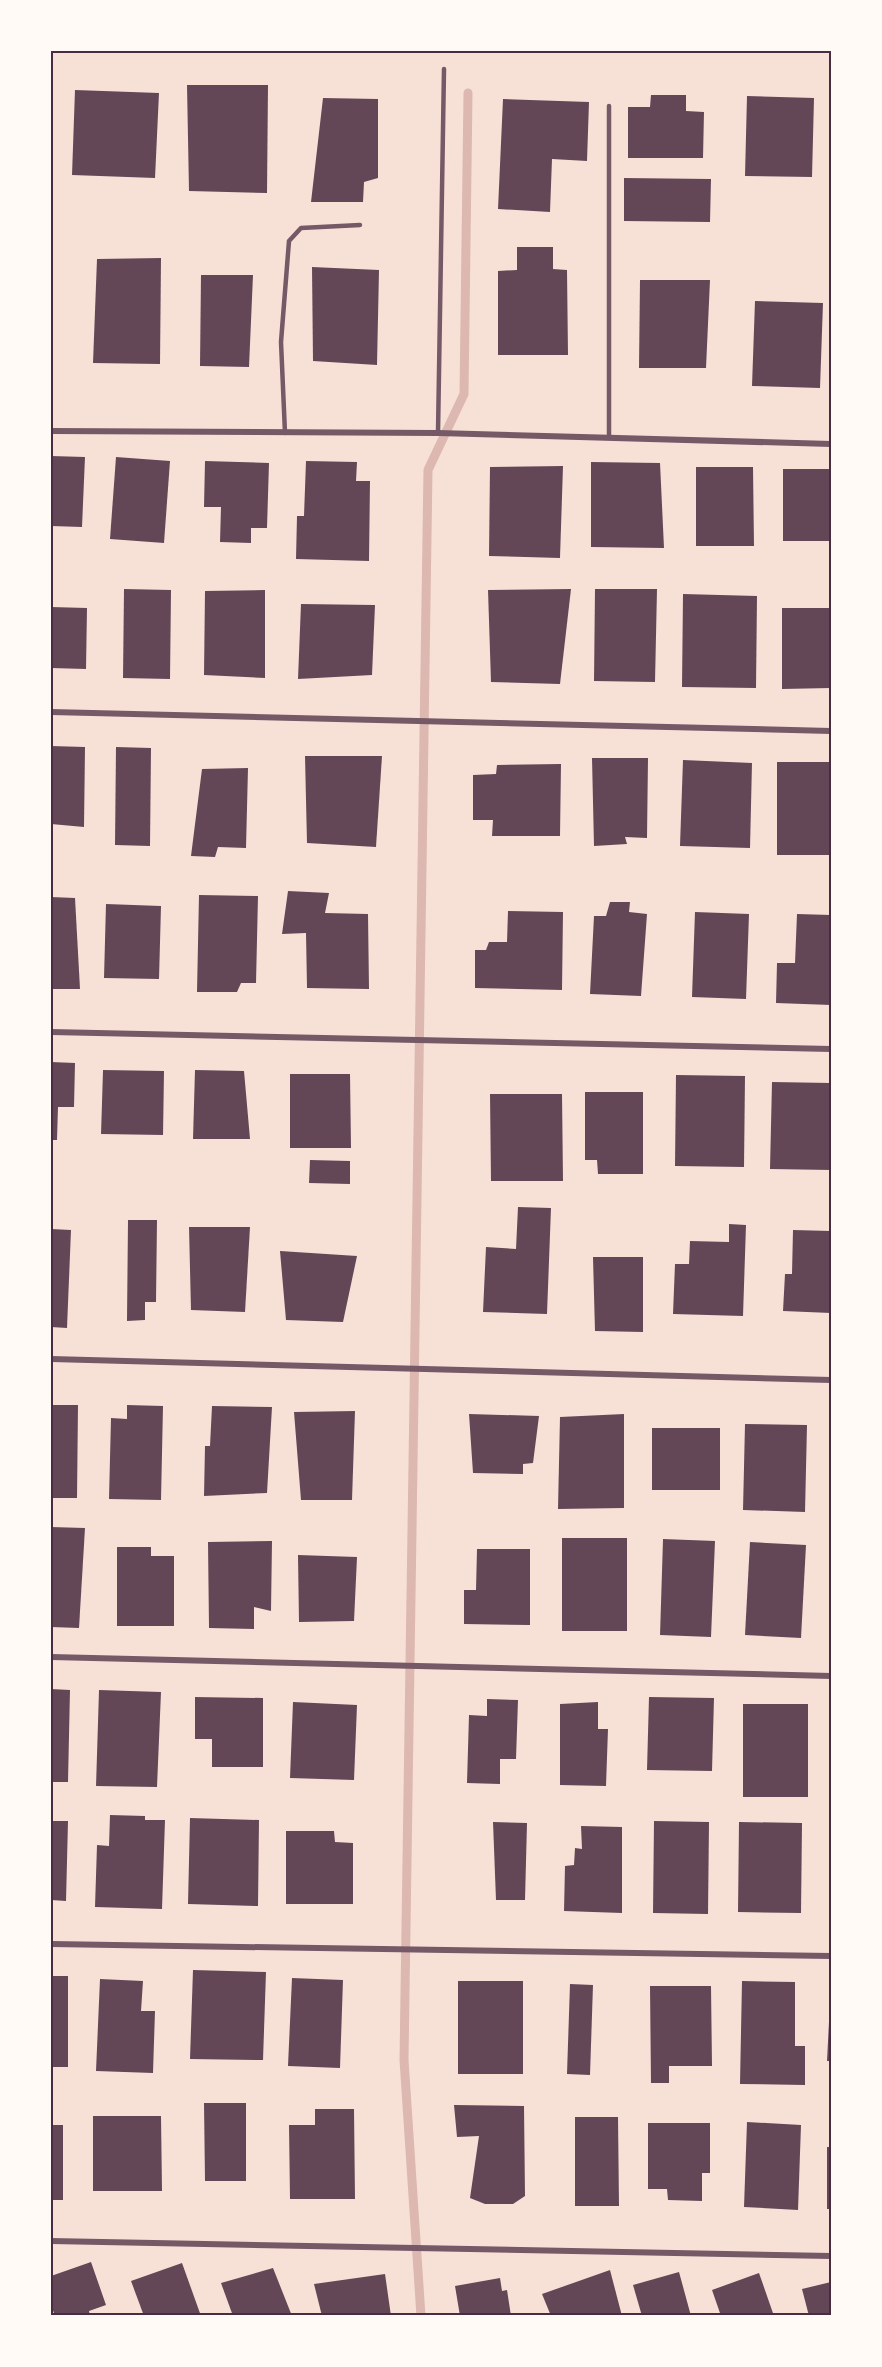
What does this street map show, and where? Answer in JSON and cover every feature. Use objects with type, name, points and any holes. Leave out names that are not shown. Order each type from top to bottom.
[{"type":"street","points":[[51,431],[438,433],[831,444]]},
{"type":"street","points":[[51,712],[831,731]]},
{"type":"street","points":[[51,1032],[831,1049]]},
{"type":"street","points":[[51,1359],[831,1380]]},
{"type":"street","points":[[51,1657],[831,1676]]},
{"type":"street","points":[[51,1944],[831,1956]]},
{"type":"street","points":[[51,2241],[831,2256]]},
{"type":"lane","points":[[438,433],[444,69]]},
{"type":"lane","points":[[609,106],[609,438]]},
{"type":"lane","points":[[285,433],[281,342],[289,241],[301,228],[360,225]]},
{"type":"building","points":[[187,85],[268,85],[267,193],[189,191]]},
{"type":"building","points":[[75,90],[159,93],[155,178],[72,175]]},
{"type":"building","points":[[651,95],[686,95],[686,111],[704,112],[703,158],[628,158],[628,107],[650,107]]},
{"type":"building","points":[[747,96],[814,98],[812,177],[745,176]]},
{"type":"building","points":[[323,98],[378,99],[378,178],[364,182],[363,202],[311,202]]},
{"type":"building","points":[[503,99],[589,102],[587,161],[552,159],[550,212],[498,209]]},
{"type":"building","points":[[624,178],[711,179],[710,222],[624,221]]},
{"type":"building","points":[[517,247],[553,247],[553,269],[567,270],[568,355],[498,355],[498,271],[517,270]]},
{"type":"building","points":[[161,258],[160,364],[93,363],[97,259]]},
{"type":"building","points":[[312,267],[379,270],[377,365],[313,361]]},
{"type":"building","points":[[201,275],[253,275],[249,367],[200,366]]},
{"type":"building","points":[[640,280],[710,280],[706,368],[639,368]]},
{"type":"building","points":[[755,301],[823,303],[820,388],[752,386]]},
{"type":"building","points":[[51,456],[85,457],[82,527],[51,526]]},
{"type":"building","points":[[116,457],[170,461],[164,543],[110,539]]},
{"type":"building","points":[[205,461],[269,463],[267,528],[251,528],[251,543],[220,542],[221,507],[204,507]]},
{"type":"building","points":[[306,461],[357,462],[356,481],[370,481],[369,561],[296,559],[297,516],[304,516]]},
{"type":"building","points":[[591,462],[660,463],[664,548],[591,547]]},
{"type":"building","points":[[563,466],[560,558],[489,556],[490,467]]},
{"type":"building","points":[[696,467],[753,467],[754,546],[696,546]]},
{"type":"building","points":[[783,469],[831,469],[831,541],[783,541]]},
{"type":"building","points":[[124,589],[171,590],[170,679],[123,678]]},
{"type":"building","points":[[571,589],[560,684],[491,682],[488,590]]},
{"type":"building","points":[[595,589],[657,589],[655,682],[594,681]]},
{"type":"building","points":[[265,590],[265,678],[204,675],[205,591]]},
{"type":"building","points":[[683,594],[757,596],[756,688],[682,687]]},
{"type":"building","points":[[301,604],[375,605],[372,675],[298,679]]},
{"type":"building","points":[[51,607],[87,608],[86,669],[51,668]]},
{"type":"building","points":[[782,608],[831,608],[831,688],[782,689]]},
{"type":"building","points":[[51,746],[85,747],[84,827],[51,824]]},
{"type":"building","points":[[116,747],[151,748],[150,846],[115,845]]},
{"type":"building","points":[[305,756],[382,756],[376,847],[307,843]]},
{"type":"building","points":[[592,758],[648,758],[647,838],[625,837],[627,844],[594,846]]},
{"type":"building","points":[[683,760],[752,763],[750,848],[680,846]]},
{"type":"building","points":[[777,762],[831,762],[831,855],[777,855]]},
{"type":"building","points":[[561,764],[560,836],[492,836],[493,820],[473,820],[473,775],[496,774],[497,765]]},
{"type":"building","points":[[248,768],[246,848],[218,847],[215,857],[191,856],[202,769]]},
{"type":"building","points":[[288,891],[329,893],[325,913],[368,914],[369,989],[307,988],[306,933],[282,934]]},
{"type":"building","points":[[199,895],[258,896],[256,983],[241,983],[237,992],[197,992]]},
{"type":"building","points":[[51,897],[75,898],[80,989],[51,989]]},
{"type":"building","points":[[610,902],[630,902],[629,912],[647,914],[641,996],[590,994],[594,916],[606,916]]},
{"type":"building","points":[[106,904],[161,906],[159,979],[104,978]]},
{"type":"building","points":[[508,911],[563,912],[562,990],[475,988],[475,950],[486,950],[489,942],[507,942]]},
{"type":"building","points":[[695,912],[749,914],[746,999],[692,997]]},
{"type":"building","points":[[797,914],[831,915],[831,1005],[776,1003],[777,963],[795,963]]},
{"type":"building","points":[[51,1062],[75,1063],[74,1107],[58,1107],[57,1140],[51,1140]]},
{"type":"building","points":[[103,1070],[164,1071],[163,1135],[101,1134]]},
{"type":"building","points":[[195,1070],[244,1071],[250,1139],[193,1139]]},
{"type":"building","points":[[290,1074],[350,1074],[351,1148],[290,1148]]},
{"type":"building","points":[[676,1075],[745,1076],[744,1167],[675,1166]]},
{"type":"building","points":[[772,1082],[831,1083],[831,1170],[770,1169]]},
{"type":"building","points":[[585,1092],[643,1092],[643,1174],[598,1174],[597,1160],[585,1160]]},
{"type":"building","points":[[490,1094],[562,1094],[563,1181],[491,1181]]},
{"type":"building","points":[[310,1160],[350,1161],[350,1184],[309,1183]]},
{"type":"building","points":[[518,1207],[551,1208],[547,1314],[483,1312],[486,1247],[516,1249]]},
{"type":"building","points":[[128,1220],[157,1220],[156,1302],[145,1302],[145,1320],[127,1321]]},
{"type":"building","points":[[729,1224],[746,1225],[743,1316],[673,1314],[675,1264],[689,1264],[690,1241],[729,1242]]},
{"type":"building","points":[[189,1227],[250,1227],[245,1312],[191,1310]]},
{"type":"building","points":[[51,1229],[71,1230],[67,1328],[51,1327]]},
{"type":"building","points":[[793,1230],[831,1231],[831,1313],[783,1311],[785,1274],[792,1274]]},
{"type":"building","points":[[280,1251],[357,1256],[343,1322],[286,1320]]},
{"type":"building","points":[[593,1257],[643,1257],[643,1332],[595,1331]]},
{"type":"building","points":[[51,1405],[78,1405],[77,1498],[51,1498]]},
{"type":"building","points":[[127,1405],[163,1406],[161,1500],[109,1499],[111,1418],[127,1419]]},
{"type":"building","points":[[212,1406],[272,1407],[267,1493],[204,1496],[205,1446],[210,1446]]},
{"type":"building","points":[[355,1411],[352,1500],[301,1500],[294,1412]]},
{"type":"building","points":[[469,1414],[539,1416],[533,1463],[523,1464],[523,1474],[473,1473]]},
{"type":"building","points":[[624,1414],[624,1508],[558,1509],[560,1417]]},
{"type":"building","points":[[745,1424],[807,1425],[805,1512],[743,1510]]},
{"type":"building","points":[[652,1428],[720,1428],[720,1490],[652,1490]]},
{"type":"building","points":[[51,1527],[85,1528],[79,1628],[51,1627]]},
{"type":"building","points":[[562,1538],[627,1538],[627,1631],[562,1631]]},
{"type":"building","points":[[663,1539],[715,1541],[711,1637],[660,1635]]},
{"type":"building","points":[[272,1541],[271,1611],[254,1607],[254,1629],[209,1628],[208,1542]]},
{"type":"building","points":[[750,1542],[806,1545],[801,1638],[745,1635]]},
{"type":"building","points":[[117,1547],[151,1547],[151,1556],[174,1556],[174,1626],[117,1626]]},
{"type":"building","points":[[477,1549],[530,1549],[530,1625],[464,1624],[464,1590],[476,1590]]},
{"type":"building","points":[[298,1555],[357,1557],[354,1621],[299,1622]]},
{"type":"building","points":[[51,1689],[70,1690],[68,1782],[51,1782]]},
{"type":"building","points":[[99,1690],[161,1692],[157,1787],[96,1786]]},
{"type":"building","points":[[195,1697],[263,1698],[263,1767],[212,1767],[212,1739],[195,1739]]},
{"type":"building","points":[[649,1697],[714,1698],[712,1771],[647,1770]]},
{"type":"building","points":[[487,1699],[518,1700],[516,1759],[500,1759],[500,1784],[467,1783],[469,1715],[487,1716]]},
{"type":"building","points":[[293,1702],[357,1705],[354,1780],[290,1778]]},
{"type":"building","points":[[598,1702],[598,1729],[608,1729],[606,1786],[560,1785],[560,1704]]},
{"type":"building","points":[[743,1704],[808,1704],[808,1797],[743,1797]]},
{"type":"building","points":[[110,1815],[145,1816],[145,1820],[165,1820],[162,1909],[95,1907],[97,1845],[109,1846]]},
{"type":"building","points":[[190,1818],[259,1820],[258,1906],[188,1904]]},
{"type":"building","points":[[51,1821],[68,1821],[66,1901],[51,1900]]},
{"type":"building","points":[[654,1821],[709,1822],[708,1914],[653,1913]]},
{"type":"building","points":[[493,1822],[527,1823],[525,1900],[496,1900]]},
{"type":"building","points":[[739,1822],[802,1823],[801,1913],[738,1912]]},
{"type":"building","points":[[581,1826],[622,1827],[622,1913],[564,1911],[565,1866],[574,1865],[575,1848],[582,1849]]},
{"type":"building","points":[[286,1831],[334,1831],[335,1842],[353,1843],[353,1904],[286,1904]]},
{"type":"building","points":[[193,1970],[266,1972],[263,2060],[190,2059]]},
{"type":"building","points":[[51,1976],[68,1976],[68,2067],[51,2067]]},
{"type":"building","points":[[292,1978],[343,1980],[340,2068],[288,2066]]},
{"type":"building","points":[[100,1979],[143,1981],[141,2011],[155,2011],[153,2073],[96,2071]]},
{"type":"building","points":[[458,1981],[523,1981],[523,2074],[458,2074]]},
{"type":"building","points":[[742,1981],[795,1982],[795,2046],[805,2046],[805,2085],[740,2084]]},
{"type":"building","points":[[570,1984],[593,1985],[590,2075],[567,2074]]},
{"type":"building","points":[[650,1986],[711,1986],[712,2066],[669,2066],[669,2083],[651,2083]]},
{"type":"building","points":[[829,2022],[831,2022],[831,2061],[827,2061]]},
{"type":"building","points":[[204,2103],[246,2103],[246,2181],[205,2181]]},
{"type":"building","points":[[454,2105],[524,2106],[525,2196],[513,2204],[485,2204],[470,2198],[479,2136],[457,2137]]},
{"type":"building","points":[[315,2109],[354,2109],[355,2199],[290,2199],[289,2125],[315,2125]]},
{"type":"building","points":[[93,2116],[161,2116],[162,2191],[93,2191]]},
{"type":"building","points":[[575,2117],[618,2117],[619,2206],[575,2206]]},
{"type":"building","points":[[747,2122],[801,2125],[798,2210],[744,2207]]},
{"type":"building","points":[[648,2123],[710,2123],[710,2173],[702,2173],[702,2201],[668,2200],[667,2189],[648,2189]]},
{"type":"building","points":[[51,2125],[63,2125],[63,2200],[51,2200]]},
{"type":"building","points":[[827,2147],[831,2147],[831,2209],[827,2209]]},
{"type":"building","points":[[91,2262],[106,2305],[89,2311],[90,2316],[55,2316],[51,2305],[51,2276]]},
{"type":"building","points":[[182,2263],[201,2316],[144,2316],[131,2281]]},
{"type":"building","points":[[273,2268],[292,2316],[233,2316],[221,2283]]},
{"type":"building","points":[[610,2270],[622,2316],[551,2316],[542,2294]]},
{"type":"building","points":[[679,2272],[691,2316],[642,2316],[633,2285]]},
{"type":"building","points":[[759,2273],[774,2316],[721,2316],[712,2290]]},
{"type":"building","points":[[385,2274],[391,2316],[322,2316],[314,2284]]},
{"type":"building","points":[[500,2278],[502,2291],[507,2290],[511,2316],[460,2316],[455,2286]]},
{"type":"building","points":[[831,2282],[831,2316],[809,2316],[802,2289]]},
{"type":"waterway","points":[[421,2316],[404,2060],[428,470],[464,394],[468,93]]}]
